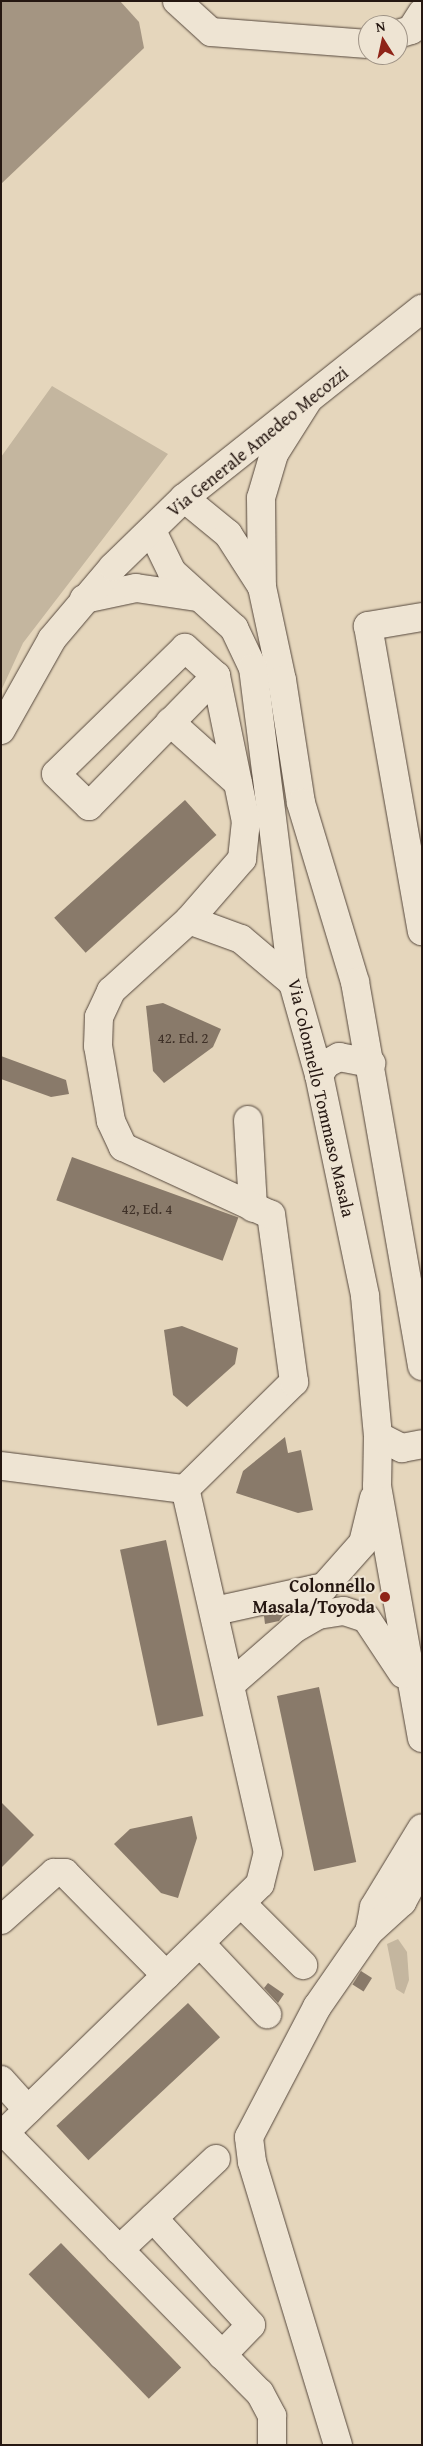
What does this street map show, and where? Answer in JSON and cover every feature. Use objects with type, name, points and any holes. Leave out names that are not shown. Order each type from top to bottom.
[{"type":"street","points":[[177,1],[210,32],[358,43]]},
{"type":"street","points":[[408,31],[411,30],[422,13]]},
{"type":"street","name":"Via Generale Amedeo Mecozzi","points":[[1,730],[32,671],[80,601],[184,498],[422,309]]},
{"type":"street","points":[[308,400],[274,454],[261,498],[262,587],[282,680],[301,803],[355,982],[405,1257],[422,1366]]},
{"type":"street","points":[[184,498],[228,534],[262,587]]},
{"type":"street","name":"Via Colonnello Tommaso Masala","points":[[152,531],[172,572],[234,628],[253,668],[293,983],[319,1076],[365,1296],[378,1436],[377,1486],[408,1682],[422,1738]]},
{"type":"street","points":[[80,601],[136,588],[202,598]]},
{"type":"street","points":[[422,617],[368,626],[422,930]]},
{"type":"street","points":[[185,1489],[294,1382],[271,1215],[129,1151],[115,1137],[98,1046],[101,1010],[118,982],[189,920],[242,859],[247,835],[216,676],[185,648],[56,774],[88,806],[216,676]]},
{"type":"street","points":[[170,722],[238,783]]},
{"type":"street","points":[[189,920],[241,940],[293,983]]},
{"type":"street","points":[[319,1076],[326,1064],[339,1057],[370,1063]]},
{"type":"street","points":[[248,1120],[253,1208]]},
{"type":"street","points":[[405,1257],[422,1285]]},
{"type":"street","points":[[378,1436],[402,1448],[422,1444]]},
{"type":"street","points":[[2,1466],[185,1489]]},
{"type":"street","points":[[215,1611],[324,1587],[364,1543],[377,1486]]},
{"type":"street","points":[[185,1489],[215,1611],[268,1853],[260,1884],[3,2135],[260,2393],[272,2416],[272,2445]]},
{"type":"street","points":[[231,1684],[294,1629],[318,1615],[344,1611],[366,1618],[408,1682]]},
{"type":"street","points":[[369,1932],[374,1907],[422,1828]]},
{"type":"street","points":[[338,2445],[252,2162],[249,2137],[317,2007],[369,1932],[402,1902],[422,1865]]},
{"type":"street","points":[[1,1920],[54,1873],[65,1873],[166,1975]]},
{"type":"street","points":[[241,1903],[303,1965]]},
{"type":"street","points":[[200,1943],[267,2014]]},
{"type":"street","points":[[1,2080],[28,2110]]},
{"type":"street","points":[[119,2250],[216,2159]]},
{"type":"street","points":[[154,2218],[251,2325],[222,2355]]},
{"type":"shaded area","points":[[1,1],[120,1],[139,22],[144,48],[1,184]]},
{"type":"shaded area","points":[[52,386],[168,454],[23,643],[1,691],[1,457]]},
{"type":"shaded area","points":[[398,1939],[407,1952],[409,1980],[404,1994],[396,1989],[387,1944]]},
{"type":"building","points":[[185,800],[216,835],[86,953],[54,918]]},
{"type":"building","points":[[163,1003],[221,1029],[213,1047],[164,1083],[153,1071],[146,1006]]},
{"type":"building","points":[[1,1056],[66,1080],[69,1094],[51,1097],[1,1079]]},
{"type":"building","points":[[72,1157],[238,1218],[223,1261],[56,1200]]},
{"type":"building","points":[[182,1326],[238,1348],[235,1364],[187,1407],[173,1395],[164,1330]]},
{"type":"building","points":[[285,1437],[288,1453],[301,1450],[313,1510],[298,1513],[236,1493],[243,1471]]},
{"type":"building","points":[[166,1540],[203,1716],[157,1726],[120,1550]]},
{"type":"building","points":[[285,1612],[279,1621],[265,1624],[264,1616]]},
{"type":"building","points":[[319,1687],[356,1862],[314,1871],[277,1696]]},
{"type":"building","points":[[1,1802],[34,1835],[1,1868]]},
{"type":"building","points":[[192,1816],[197,1838],[178,1898],[161,1893],[114,1844],[130,1829]]},
{"type":"building","points":[[361,1971],[372,1978],[364,1991],[353,1985]]},
{"type":"building","points":[[268,1983],[284,1994],[278,2003],[264,1988]]},
{"type":"building","points":[[188,2003],[220,2037],[88,2160],[56,2126]]},
{"type":"building","points":[[61,2243],[181,2367],[149,2399],[29,2274]]},
{"type":"place","name":"Colonnello Masala/Toyoda","points":[[385,1597]]}]
